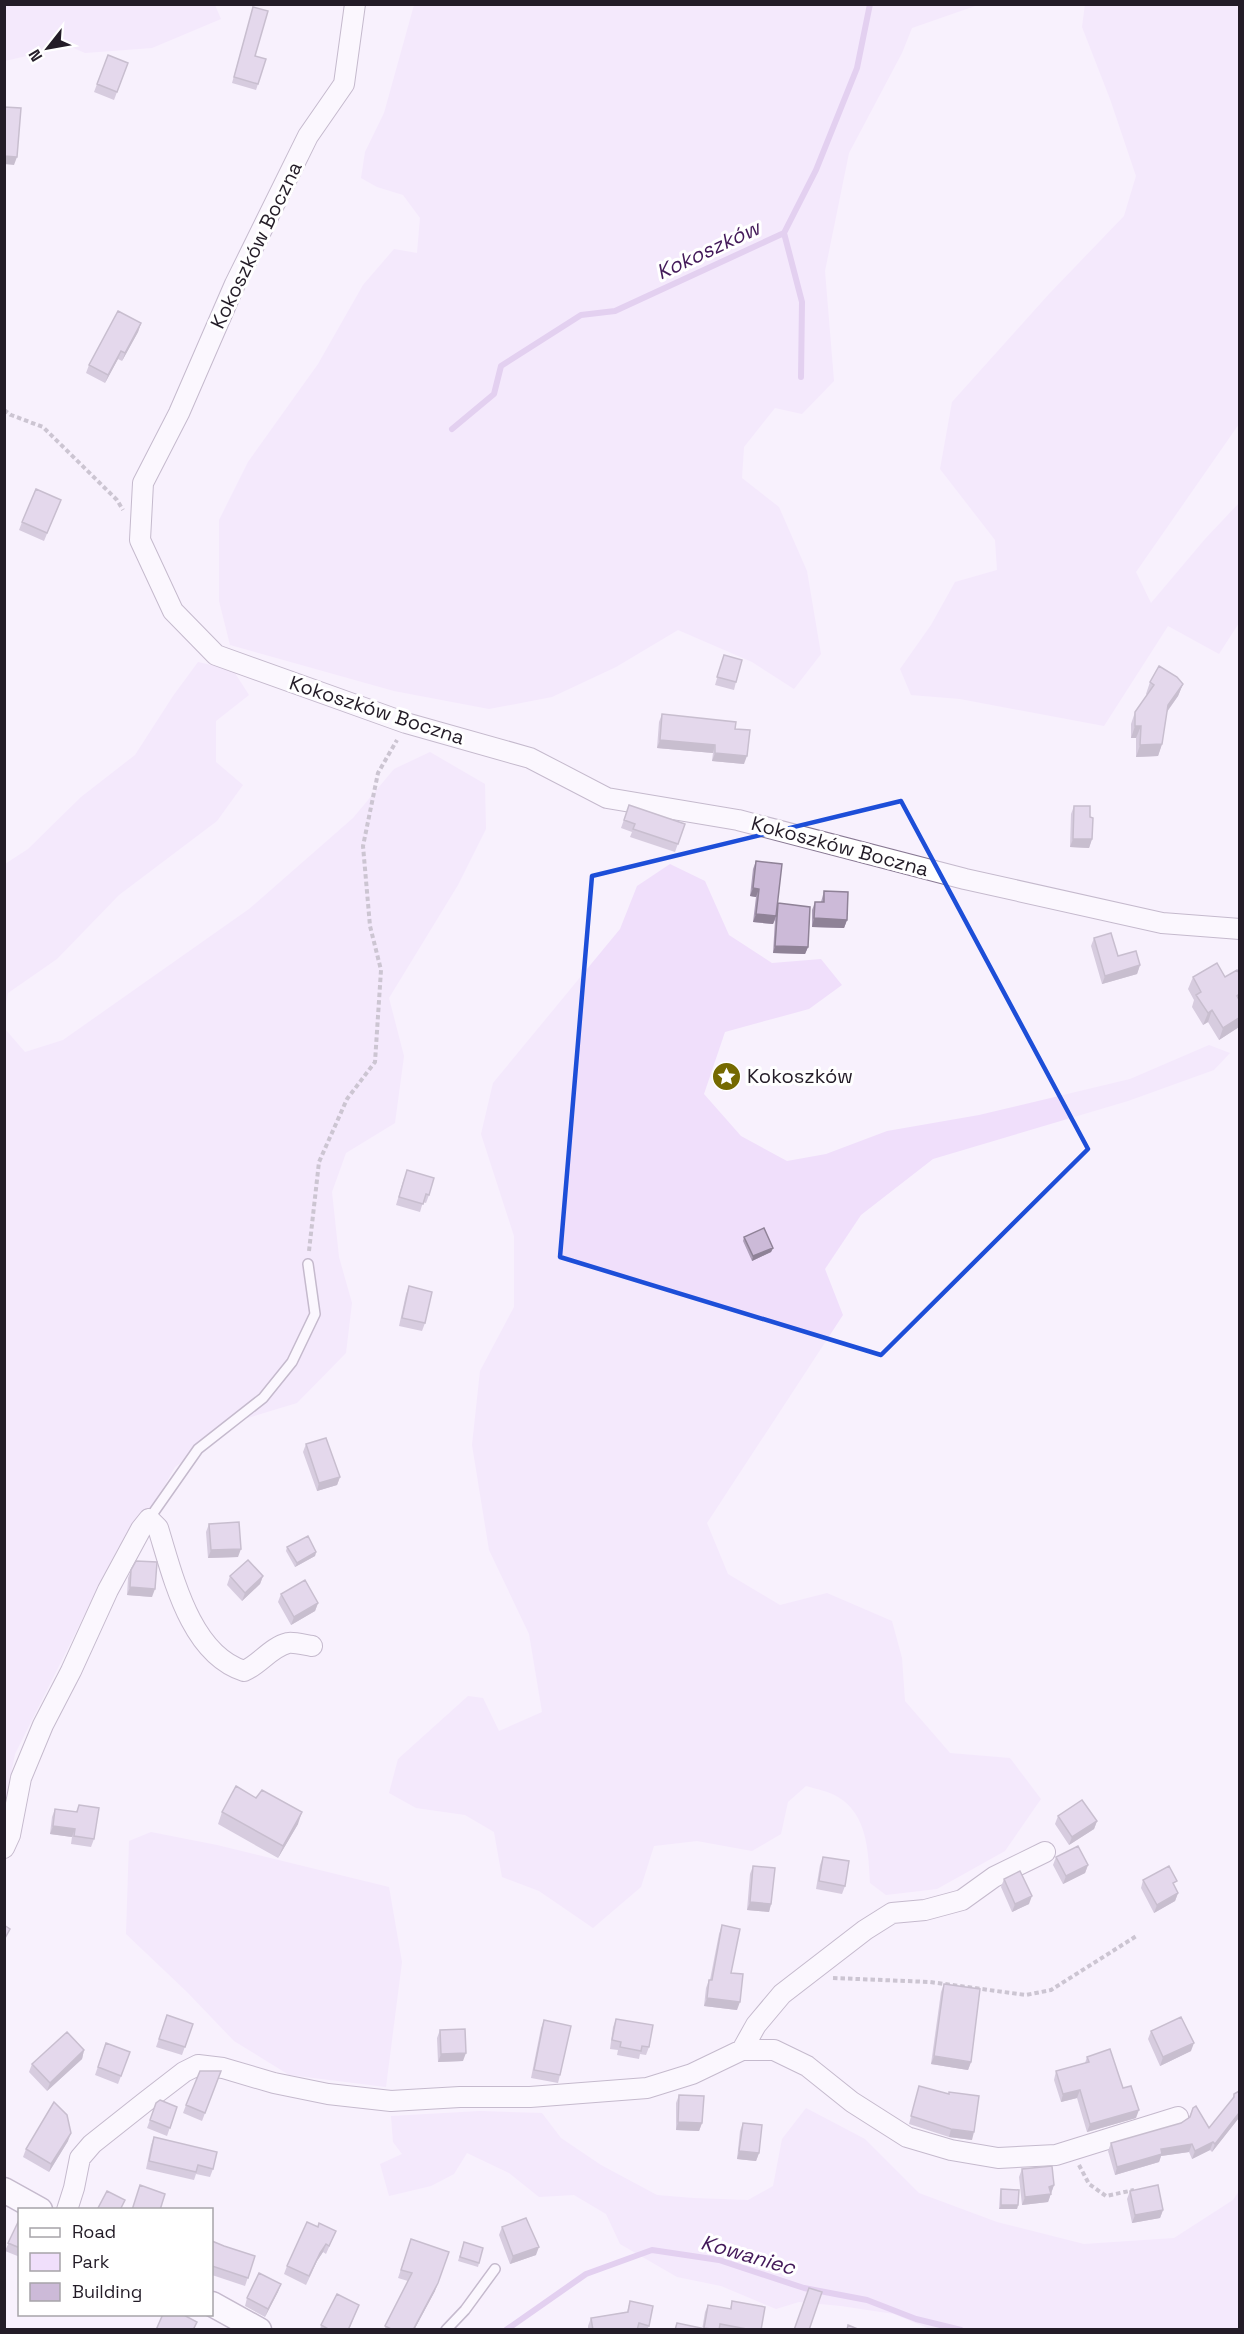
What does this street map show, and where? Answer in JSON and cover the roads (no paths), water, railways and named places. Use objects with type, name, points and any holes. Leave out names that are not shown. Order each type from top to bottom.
[{"type":"street","name":"Kokoszków Boczna","points":[[355,4],[344,84],[303,147],[235,284],[179,413],[143,483],[140,540],[173,611],[216,655],[406,723],[530,758],[607,798],[738,820],[965,879],[1162,923],[1239,929]]},
{"type":"street","points":[[4,1848],[10,1835],[21,1778],[43,1725],[71,1671],[108,1590],[141,1529],[149,1519],[158,1528],[184,1609],[201,1637],[218,1658],[232,1668],[244,1671],[255,1666],[271,1652],[289,1643],[312,1646]]},
{"type":"street","points":[[742,2049],[756,2025],[782,1994],[865,1930],[891,1913],[925,1910],[962,1900],[994,1877],[1044,1852]]},
{"type":"street","points":[[68,2208],[80,2158],[93,2144],[145,2102],[184,2072],[198,2065],[223,2068],[274,2083],[328,2094],[391,2101],[460,2097],[530,2097],[647,2088],[692,2074],[742,2049],[774,2050],[807,2066],[852,2102],[907,2137],[951,2150],[998,2158],[1056,2155],[1178,2117]]},
{"type":"street","points":[[4,2190],[36,2208]]},
{"type":"street","points":[[213,2305],[259,2330]]},
{"type":"lane","points":[[149,1519],[198,1449],[263,1398],[292,1362],[315,1314],[308,1264]]},
{"type":"lane","points":[[446,2330],[465,2310],[495,2269]]},
{"type":"waterway","name":"Kokoszków","points":[[452,429],[494,394],[501,366],[581,315],[615,311],[784,233],[816,170],[857,68],[870,4]]},
{"type":"waterway","points":[[784,233],[802,302],[801,377]]},
{"type":"waterway","name":"Kowaniec","points":[[506,2330],[586,2274],[652,2250],[719,2260],[804,2288],[867,2300],[916,2319],[961,2330]]},
{"type":"place","name":"Kokoszków","points":[[726,1076]]}]
